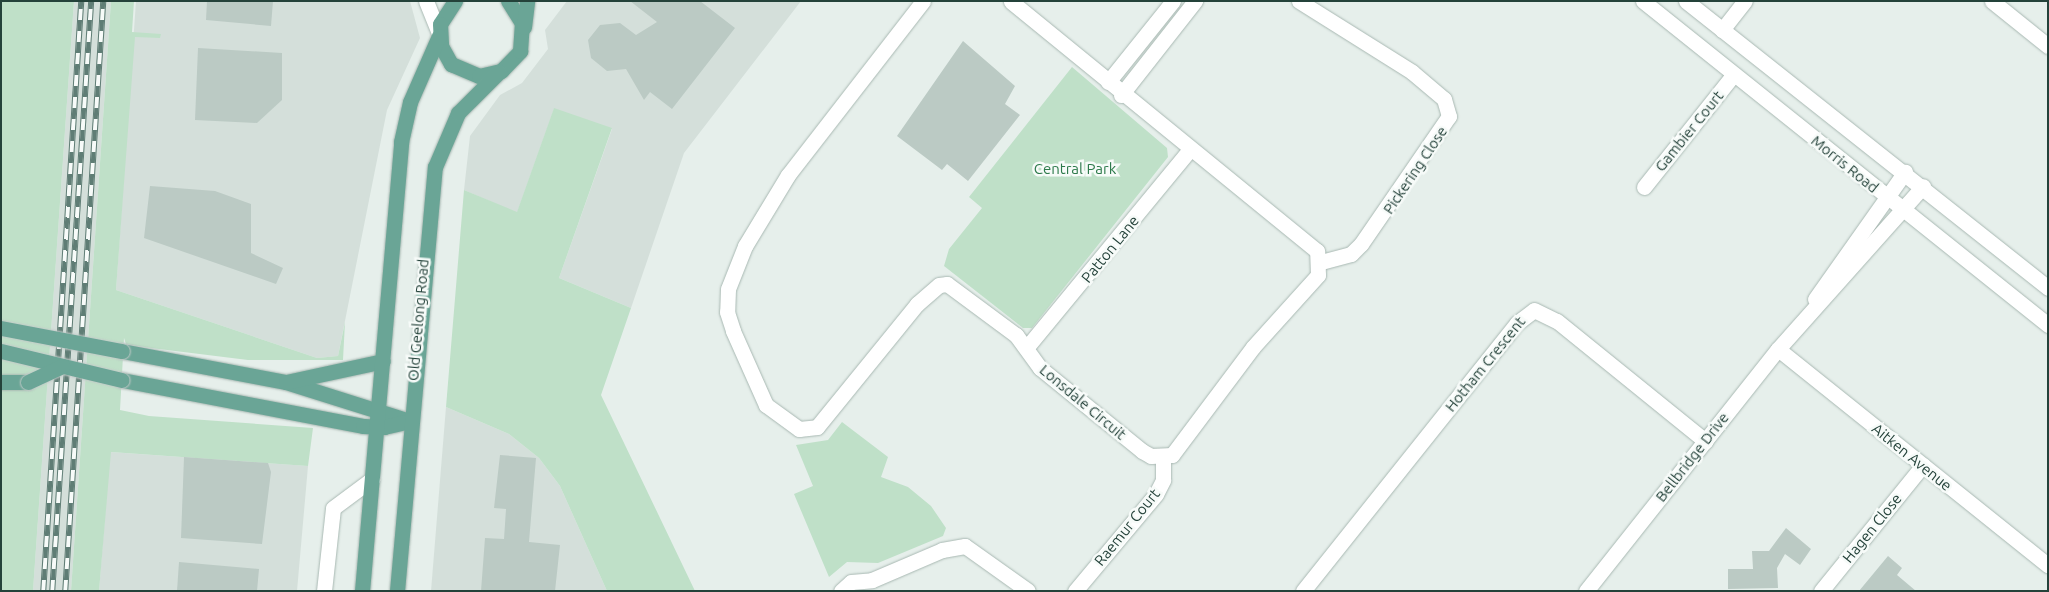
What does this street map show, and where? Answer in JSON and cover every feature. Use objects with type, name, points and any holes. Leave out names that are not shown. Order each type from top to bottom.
[{"type":"main road","name":"Old Geelong Road","points":[[362,591],[403,129],[439,35],[443,16],[455,1]]},
{"type":"main road","points":[[508,1],[523,31]]},
{"type":"main road","name":"Old Geelong Road","points":[[397,591],[410,421],[434,167],[458,113],[520,51],[527,1]]},
{"type":"main road","points":[[439,35],[445,55],[459,70],[479,76],[499,72]]},
{"type":"main road","points":[[1,328],[286,382],[321,395],[378,407],[410,421]]},
{"type":"main road","points":[[1,351],[122,380],[377,427],[410,421]]},
{"type":"main road","points":[[286,382],[383,360]]},
{"type":"main road","points":[[1,382],[28,382],[62,366]]},
{"type":"street","points":[[426,1],[439,35]]},
{"type":"street","name":"Lonsdale Circuit","points":[[923,1],[788,175],[745,246],[728,289],[727,312],[766,404],[791,424],[807,430],[828,417],[916,304],[939,285],[957,288],[1027,347],[1040,368],[1142,451],[1163,458]]},
{"type":"street","points":[[1011,1],[1122,95],[1309,243],[1321,262],[1318,275],[1253,347],[1180,448],[1163,458]]},
{"type":"street","points":[[1108,82],[1172,1]]},
{"type":"street","points":[[1122,95],[1195,1]]},
{"type":"street","name":"Pickering Close","points":[[1299,1],[1412,72],[1444,99],[1449,116],[1362,244],[1351,254],[1321,262]]},
{"type":"street","name":"Morris Road","points":[[1643,1],[2048,325]]},
{"type":"street","name":"Morris Road","points":[[1686,1],[1923,186],[2048,288]]},
{"type":"street","points":[[1705,52],[1745,1]]},
{"type":"street","points":[[1992,1],[2048,46]]},
{"type":"street","name":"Gambier Court","points":[[1644,187],[1734,74]]},
{"type":"street","name":"Patton Lane","points":[[1027,347],[1190,149]]},
{"type":"street","name":"Bellbridge Drive","points":[[1800,324],[1831,271],[1905,172]]},
{"type":"street","name":"Bellbridge Drive","points":[[1586,591],[1778,349],[1904,210],[1923,186]]},
{"type":"street","name":"Hotham Crescent","points":[[1303,591],[1517,324],[1534,310],[1557,320],[1705,441]]},
{"type":"street","name":"Aitken Avenue","points":[[1778,349],[2048,565]]},
{"type":"street","name":"Raemur Court","points":[[1075,591],[1156,494],[1163,480],[1163,458]]},
{"type":"street","name":"Hagen Close","points":[[1821,591],[1922,466]]},
{"type":"street","points":[[324,591],[333,508],[372,479]]},
{"type":"street","points":[[841,591],[852,582],[872,580],[942,550],[965,546],[1028,591]]},
{"type":"shaded area","points":[[74,1],[111,1],[71,591],[33,591]]},
{"type":"shaded area","points":[[136,1],[410,1],[420,38],[387,110],[338,356],[317,358],[116,290]]},
{"type":"shaded area","points":[[567,1],[801,1],[684,153],[631,308],[559,278],[612,129],[554,109],[517,213],[464,190],[470,136],[500,95],[522,83],[548,49],[545,30]]},
{"type":"shaded area","points":[[446,407],[509,434],[539,458],[560,486],[607,591],[431,591]]},
{"type":"shaded area","points":[[110,452],[308,466],[297,591],[99,591]]},
{"type":"green space","points":[[1,1],[74,1],[33,591],[1,591]]},
{"type":"green space","points":[[111,1],[134,1],[132,32],[161,34],[160,38],[135,37],[116,290],[317,358],[338,356],[345,322],[343,360],[248,360],[126,344],[124,338],[120,410],[149,416],[313,428],[308,466],[111,452],[99,591],[71,591]]},
{"type":"green space","name":"Central Park","points":[[1072,67],[1167,148],[1168,157],[1032,328],[1023,328],[944,266],[949,249],[982,208],[969,197]]},
{"type":"green space","points":[[554,108],[612,128],[559,278],[631,308],[601,395],[695,591],[607,591],[560,486],[539,458],[509,434],[446,407],[464,190],[517,212]]},
{"type":"green space","points":[[842,422],[888,457],[881,477],[908,487],[931,506],[946,528],[943,536],[878,563],[847,562],[829,577],[794,494],[813,486],[796,445],[828,440]]},
{"type":"building","points":[[207,1],[273,1],[271,26],[206,20]]},
{"type":"building","points":[[630,1],[700,1],[735,28],[672,109],[650,92],[644,100],[626,69],[607,71],[591,58],[588,40],[600,25],[620,23],[636,35],[657,22]]},
{"type":"building","points":[[963,41],[1015,86],[1005,104],[1020,115],[968,181],[947,164],[942,170],[897,136]]},
{"type":"building","points":[[198,48],[282,53],[282,100],[257,123],[195,120]]},
{"type":"building","points":[[150,186],[215,191],[251,204],[251,253],[283,268],[276,284],[144,238]]},
{"type":"building","points":[[500,455],[536,458],[529,542],[560,545],[555,591],[481,591],[485,538],[504,539],[506,509],[494,508]]},
{"type":"building","points":[[184,457],[268,463],[271,472],[262,544],[181,538]]},
{"type":"building","points":[[1786,528],[1811,549],[1800,565],[1785,554],[1777,568],[1778,588],[1728,589],[1728,569],[1753,569],[1752,551],[1769,551]]},
{"type":"building","points":[[1888,556],[1902,568],[1897,575],[1916,591],[1859,591]]},
{"type":"building","points":[[179,562],[259,569],[257,591],[177,591]]},
{"type":"railway","points":[[43,591],[81,1]]},
{"type":"railway","points":[[52,591],[91,1]]},
{"type":"railway","points":[[65,591],[103,1]]}]
